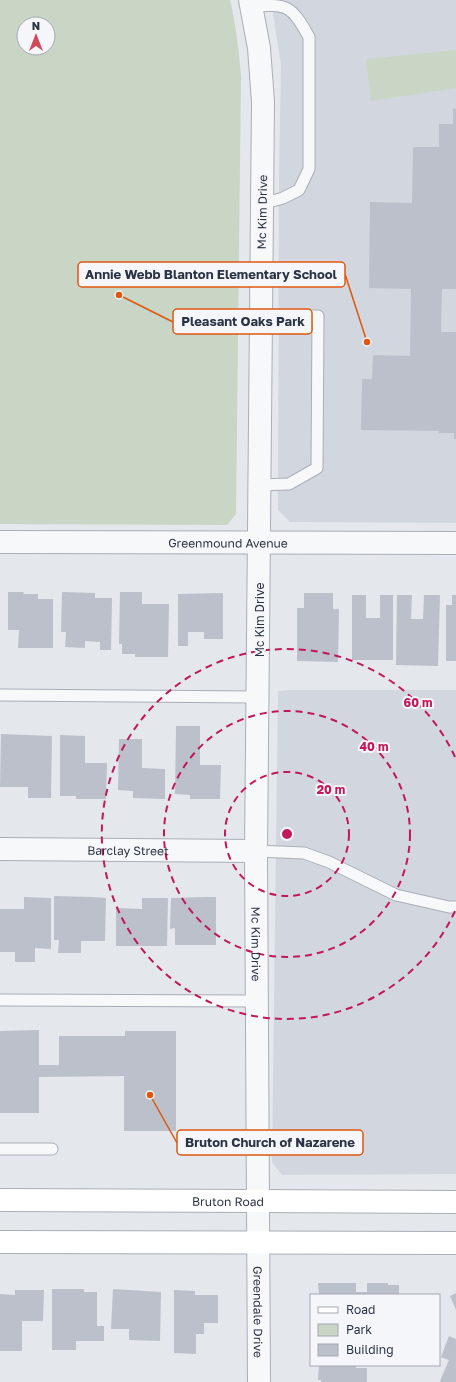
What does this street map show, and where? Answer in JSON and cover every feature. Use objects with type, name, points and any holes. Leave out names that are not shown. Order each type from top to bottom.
[{"type":"main road","name":"Bruton Road","points":[[0,1200],[456,1202]]},
{"type":"main road","points":[[0,1242],[456,1243]]},
{"type":"street","name":"Mc Kim Drive","points":[[251,3],[259,48],[263,102],[256,851],[258,1242]]},
{"type":"street","name":"Greenmound Avenue","points":[[0,542],[456,543]]},
{"type":"street","name":"Barclay Street","points":[[0,849],[256,851]]},
{"type":"street","name":"Greendale Drive","points":[[258,1242],[259,1382]]},
{"type":"lane","points":[[251,3],[276,5],[289,9],[299,18],[309,36],[309,169],[299,190],[283,198],[262,204]]},
{"type":"lane","points":[[259,485],[289,484],[317,468],[318,316],[261,316]]},
{"type":"lane","points":[[0,695],[258,697]]},
{"type":"lane","points":[[256,851],[304,853],[329,862],[396,895],[448,907],[456,907]]},
{"type":"lane","points":[[0,1000],[257,1001]]},
{"type":"lane","points":[[0,1149],[52,1149]]},
{"type":"shaded area","points":[[271,0],[456,0],[456,523],[290,522],[278,510],[279,174],[281,65]]},
{"type":"shaded area","points":[[456,690],[456,1174],[282,1175],[272,1162],[278,691]]},
{"type":"green space","points":[[0,0],[230,0],[237,38],[241,76],[236,514],[227,525],[0,524]]},
{"type":"green space","points":[[456,50],[456,88],[371,101],[366,59]]},
{"type":"building","points":[[453,109],[456,109],[456,289],[442,289],[441,332],[456,332],[456,439],[454,439],[454,433],[439,433],[439,431],[361,430],[362,379],[372,379],[373,355],[410,356],[411,289],[369,288],[370,202],[412,203],[413,147],[439,147],[439,124],[453,124]]},
{"type":"building","points":[[8,592],[38,594],[38,599],[53,599],[53,648],[18,648],[19,630],[8,630]]},
{"type":"building","points":[[62,592],[95,593],[95,598],[112,598],[111,650],[100,650],[100,642],[85,641],[85,648],[65,647],[66,632],[61,632]]},
{"type":"building","points":[[120,592],[142,592],[142,604],[169,604],[168,657],[135,657],[135,654],[122,654],[122,644],[119,644]]},
{"type":"building","points":[[223,593],[223,639],[204,639],[204,632],[188,632],[188,646],[178,646],[178,594]]},
{"type":"building","points":[[304,593],[333,593],[333,609],[339,609],[338,662],[297,661],[297,608],[304,608]]},
{"type":"building","points":[[352,595],[366,595],[366,618],[380,618],[380,595],[393,595],[393,660],[352,660]]},
{"type":"building","points":[[397,595],[412,595],[411,619],[423,619],[424,595],[440,595],[438,666],[396,665]]},
{"type":"building","points":[[452,595],[456,595],[456,661],[446,661],[446,605],[452,605]]},
{"type":"building","points":[[176,726],[200,726],[200,765],[221,765],[220,799],[190,799],[190,795],[175,794]]},
{"type":"building","points":[[1,734],[52,736],[51,798],[28,798],[28,787],[0,787]]},
{"type":"building","points":[[60,735],[85,736],[85,763],[107,763],[106,799],[76,799],[76,796],[60,796]]},
{"type":"building","points":[[119,739],[142,739],[142,768],[165,769],[165,799],[133,798],[133,791],[118,790]]},
{"type":"building","points":[[54,896],[106,898],[105,941],[81,941],[81,953],[58,953],[59,940],[54,940]]},
{"type":"building","points":[[24,897],[51,898],[51,949],[35,948],[35,962],[15,962],[15,952],[0,952],[0,909],[24,909]]},
{"type":"building","points":[[216,897],[216,945],[175,945],[175,928],[170,929],[171,898]]},
{"type":"building","points":[[142,898],[168,898],[167,946],[116,946],[116,908],[142,909]]},
{"type":"building","points":[[39,1030],[39,1065],[59,1065],[59,1036],[125,1036],[125,1031],[176,1031],[176,1131],[124,1131],[124,1076],[39,1077],[39,1113],[0,1113],[0,1031]]},
{"type":"building","points":[[318,1283],[356,1283],[356,1292],[367,1292],[367,1283],[388,1283],[388,1285],[399,1285],[399,1294],[319,1294]]},
{"type":"building","points":[[52,1289],[84,1289],[84,1292],[97,1292],[97,1326],[104,1326],[104,1341],[76,1341],[76,1350],[52,1350]]},
{"type":"building","points":[[113,1289],[161,1292],[160,1341],[129,1340],[129,1329],[111,1329]]},
{"type":"building","points":[[15,1290],[44,1290],[43,1321],[22,1321],[22,1351],[0,1351],[0,1294],[15,1295]]},
{"type":"building","points":[[174,1290],[195,1291],[195,1295],[218,1295],[218,1323],[204,1323],[204,1334],[196,1334],[196,1354],[174,1353]]},
{"type":"building","points":[[456,1293],[456,1310],[450,1296]]},
{"type":"building","points":[[449,1336],[456,1339],[456,1382],[441,1382],[440,1381],[449,1360],[441,1357]]},
{"type":"building","points":[[319,1366],[356,1366],[356,1368],[367,1368],[367,1382],[321,1382],[321,1380],[318,1380]]},
{"type":"place","name":"Pleasant Oaks Park","points":[[119,295]]},
{"type":"place","name":"Annie Webb Blanton Elementary School","points":[[367,342]]},
{"type":"place","name":"Bruton Church of Nazarene","points":[[150,1095]]}]
